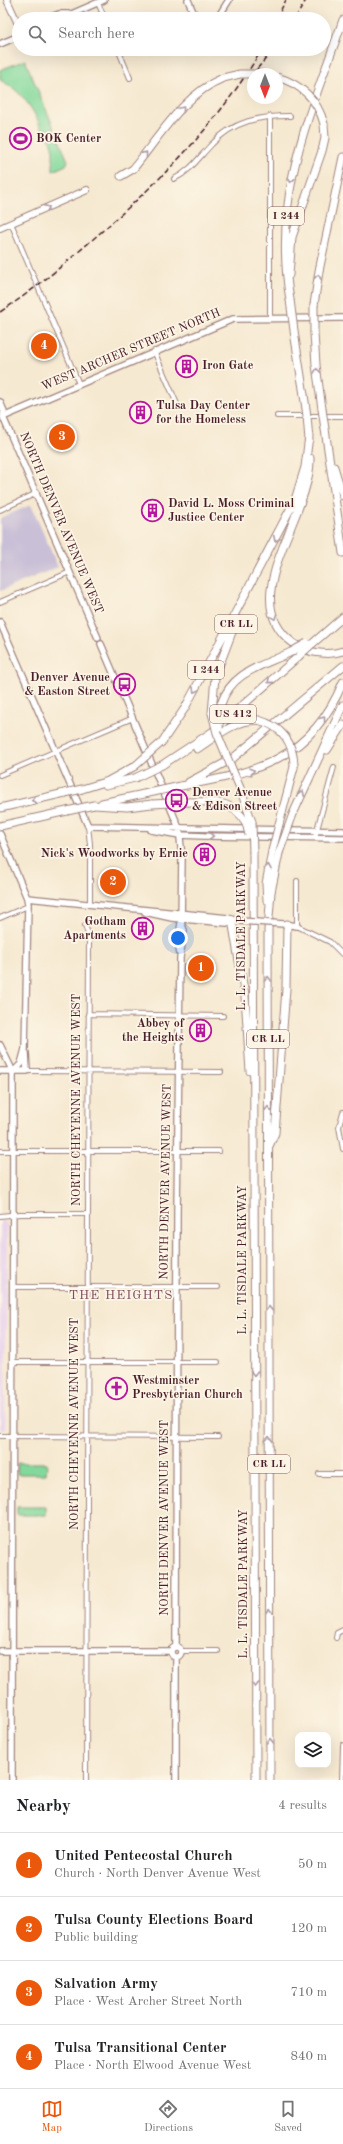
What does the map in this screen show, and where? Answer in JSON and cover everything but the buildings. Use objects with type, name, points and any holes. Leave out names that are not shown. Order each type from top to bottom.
[{"type":"highway","name":"I 244","points":[[331,55],[343,20]]},
{"type":"highway","name":"I 244","points":[[2,807],[82,789],[108,781],[135,766],[162,742],[183,712],[247,595],[296,500],[305,467],[309,436],[288,291],[284,236],[286,207],[292,173],[301,142],[331,56]]},
{"type":"highway","points":[[121,176],[133,169],[189,100],[205,87],[223,78],[247,74]]},
{"type":"highway","points":[[283,79],[295,84],[309,96],[318,107],[324,124],[325,138],[322,151],[292,237],[288,291]]},
{"type":"highway","points":[[343,157],[319,271],[314,305],[316,365],[343,553]]},
{"type":"highway","points":[[309,436],[310,467],[307,485],[270,588],[272,614],[278,628],[291,641],[302,648],[315,652],[332,653],[343,651]]},
{"type":"highway","points":[[328,450],[343,496]]},
{"type":"highway","name":"CR LL","points":[[223,746],[217,733],[212,713],[215,677],[247,595]]},
{"type":"highway","name":"US 412","points":[[82,789],[135,778],[162,765],[212,732],[299,656],[310,644],[343,617]]},
{"type":"highway","points":[[223,746],[218,721],[221,704],[229,687],[244,673],[310,644]]},
{"type":"highway","name":"US 412","points":[[181,786],[232,759],[343,666]]},
{"type":"highway","points":[[0,826],[246,773],[282,757],[314,730],[331,707],[342,685]]},
{"type":"highway","points":[[275,852],[343,705]]},
{"type":"highway","points":[[162,765],[187,755],[234,725],[246,721],[258,720],[275,726],[285,736],[292,747],[294,767],[282,813],[275,852]]},
{"type":"highway","points":[[312,774],[343,725]]},
{"type":"highway","name":"L. L. TISDALE PARKWAY","points":[[223,746],[252,822],[253,853],[256,1780]]},
{"type":"highway","points":[[94,805],[127,807],[189,802],[220,802],[237,812],[244,820],[249,831],[253,853]]},
{"type":"highway","name":"CR LL","points":[[270,1780],[268,930],[266,884],[275,852]]},
{"type":"highway","points":[[236,920],[245,996],[254,1119]]},
{"type":"highway","points":[[268,1148],[275,1133],[286,990],[285,924]]},
{"type":"main road","points":[[7,0],[13,12]]},
{"type":"main road","points":[[0,228],[87,190]]},
{"type":"street","points":[[76,12],[104,0]]},
{"type":"street","points":[[188,0],[193,12]]},
{"type":"street","points":[[221,12],[229,0]]},
{"type":"street","points":[[98,3],[102,12]]},
{"type":"street","points":[[0,44],[12,39]]},
{"type":"street","points":[[121,56],[130,78]]},
{"type":"street","points":[[270,116],[270,318]]},
{"type":"street","points":[[174,179],[189,171],[224,132],[237,124],[256,118],[290,116]]},
{"type":"street","points":[[11,223],[79,384]]},
{"type":"street","name":"WEST ARCHER STREET NORTH","points":[[2,415],[233,319],[343,318]]},
{"type":"street","points":[[154,351],[177,404]]},
{"type":"street","name":"NORTH DENVER AVENUE WEST","points":[[0,402],[4,411],[2,415],[37,493],[179,828],[180,834],[181,919],[178,943],[180,958],[176,1287],[176,1647]]},
{"type":"street","points":[[277,416],[343,416]]},
{"type":"street","points":[[0,510],[37,493]]},
{"type":"street","points":[[0,602],[70,572]]},
{"type":"street","points":[[0,622],[88,826],[91,850],[90,904]]},
{"type":"street","points":[[0,775],[132,718]]},
{"type":"street","points":[[315,837],[334,767]]},
{"type":"street","points":[[88,826],[316,830],[343,832]]},
{"type":"street","points":[[137,827],[180,834],[343,838]]},
{"type":"street","points":[[0,834],[27,898],[28,906],[25,1049],[28,1071]]},
{"type":"street","points":[[297,881],[297,926]]},
{"type":"street","points":[[27,898],[135,909],[181,919],[228,918],[297,926],[330,942],[343,956]]},
{"type":"street","points":[[0,918],[28,906]]},
{"type":"street","name":"NORTH CHEYENNE AVENUE WEST","points":[[85,925],[89,937],[87,1071],[86,1780]]},
{"type":"street","points":[[88,1014],[223,1016]]},
{"type":"street","points":[[0,1045],[13,1072],[12,1780]]},
{"type":"street","points":[[13,1072],[21,1064],[25,1049]]},
{"type":"street","points":[[0,1072],[220,1072]]},
{"type":"street","points":[[343,1112],[339,1127],[343,1149]]},
{"type":"street","points":[[0,1151],[219,1151]]},
{"type":"street","points":[[0,1216],[87,1214]]},
{"type":"street","points":[[12,1287],[218,1287]]},
{"type":"street","points":[[12,1362],[218,1362]]},
{"type":"street","points":[[0,1436],[218,1437]]},
{"type":"street","points":[[319,1474],[343,1474]]},
{"type":"street","points":[[336,1638],[337,1633],[343,1630]]},
{"type":"street","points":[[0,1651],[171,1651],[176,1647],[180,1648],[182,1652]]},
{"type":"street","points":[[171,1651],[173,1656],[176,1657],[176,1780]]},
{"type":"street","points":[[176,1657],[182,1652],[218,1651]]},
{"type":"street","points":[[342,1780],[343,1745]]},
{"type":"shaded area","points":[[31,505],[58,567],[0,591],[0,518]]},
{"type":"shaded area","points":[[0,1221],[7,1223],[5,1430],[0,1430]]},
{"type":"green space","points":[[25,60],[68,161],[66,165],[53,171],[53,150],[47,129],[42,130],[31,107],[21,95],[8,84],[0,80],[0,70]]},
{"type":"green space","points":[[18,1463],[47,1463],[46,1474],[17,1474]]},
{"type":"green space","points":[[17,1507],[46,1507],[46,1515],[17,1515]]},
{"type":"railway","points":[[280,12],[286,0]]},
{"type":"railway","points":[[299,12],[306,0]]},
{"type":"railway","points":[[0,312],[64,264],[147,190],[189,148],[227,102],[258,56]]},
{"type":"railway","points":[[258,68],[268,56]]},
{"type":"place","name":"BOK Center","points":[[21,139]]},
{"type":"place","name":"Tulsa Transitional Center","points":[[44,346]]},
{"type":"place","name":"Iron Gate","points":[[186,366]]},
{"type":"place","name":"Tulsa Day Center for the Homeless","points":[[141,413]]},
{"type":"place","name":"Salvation Army","points":[[62,437]]},
{"type":"place","name":"David L. Moss Criminal Justice Center","points":[[152,511]]},
{"type":"place","name":"Denver Avenue & Easton Street","points":[[125,685]]},
{"type":"place","name":"Denver Avenue & Edison Street","points":[[177,800]]},
{"type":"place","name":"Nick's Woodworks by Ernie","points":[[204,854]]},
{"type":"place","name":"Tulsa County Elections Board","points":[[113,882]]},
{"type":"place","name":"Gotham Apartments","points":[[142,929]]},
{"type":"place","name":"United Pentecostal Church","points":[[201,968]]},
{"type":"place","name":"Abbey of the Heights","points":[[200,1031]]},
{"type":"place","name":"Westminster Presbyterian Church","points":[[116,1388]]},
{"type":"district","name":"THE HEIGHTS","points":[[121,1295]]}]
